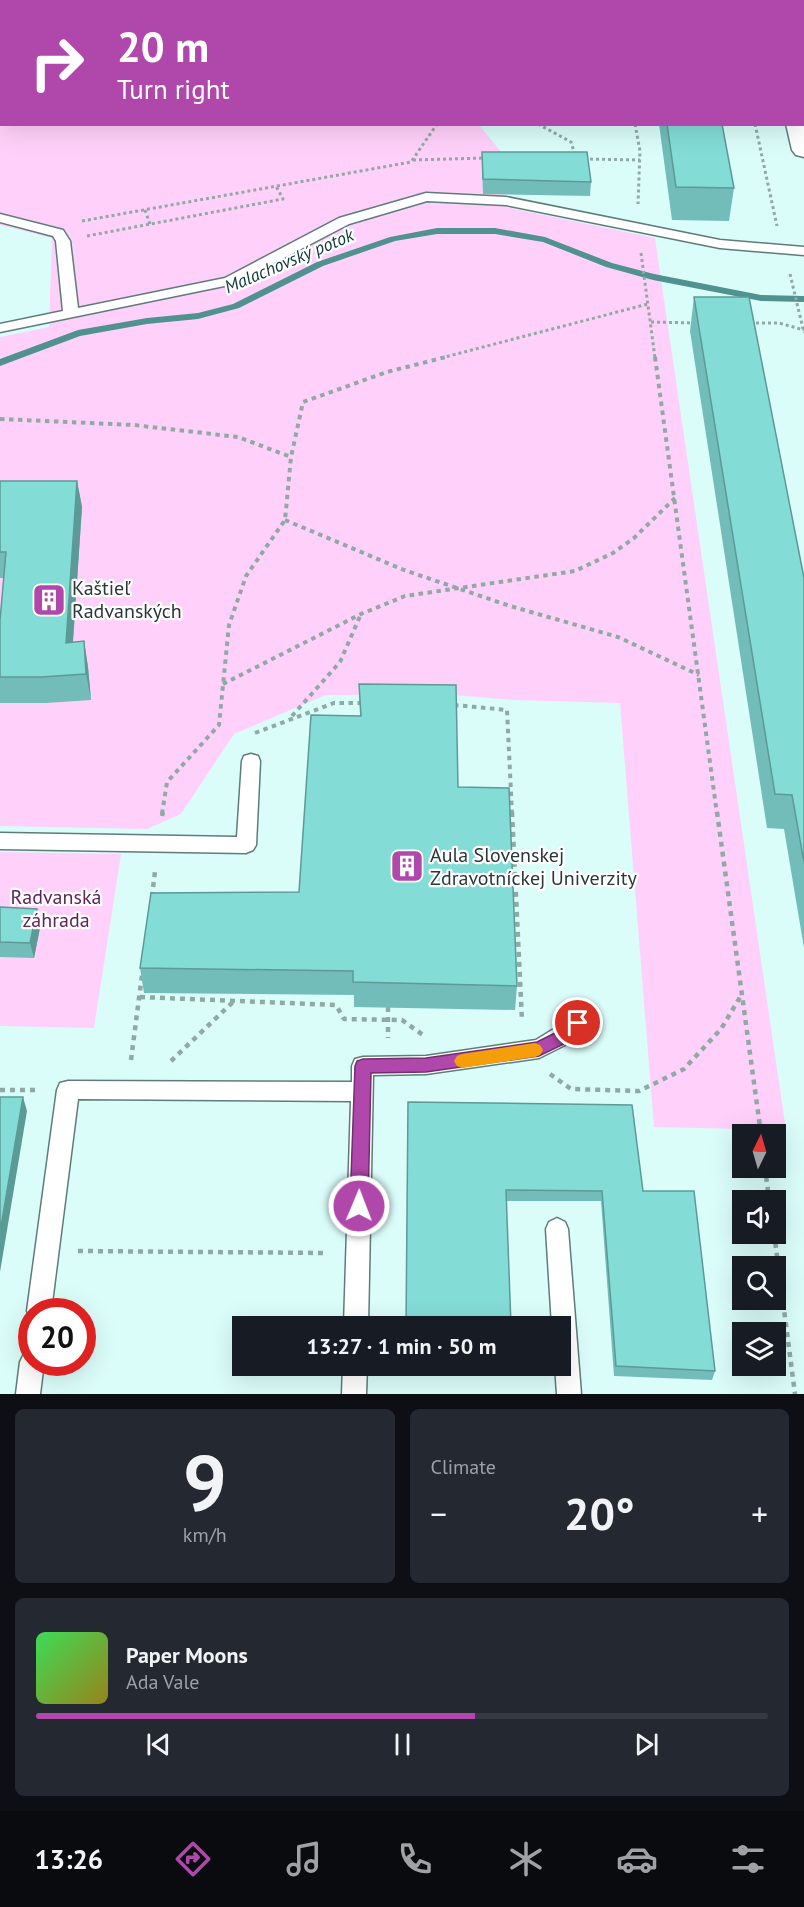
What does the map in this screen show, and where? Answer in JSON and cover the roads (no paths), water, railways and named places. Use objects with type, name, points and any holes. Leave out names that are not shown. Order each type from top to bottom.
[{"type":"street","points":[[798,126],[804,150]]},
{"type":"lane","points":[[0,328],[229,280],[344,221],[426,197],[506,201],[720,244],[804,251]]},
{"type":"lane","points":[[0,218],[58,233],[63,241],[71,313]]},
{"type":"lane","points":[[0,841],[246,845],[252,761]]},
{"type":"lane","points":[[356,1316],[363,1066],[426,1065],[539,1049],[560,1038],[578,1023]]},
{"type":"lane","points":[[41,1298],[68,1090],[362,1092]]},
{"type":"lane","points":[[557,1230],[569,1394]]},
{"type":"lane","points":[[28,1394],[30,1376]]},
{"type":"lane","points":[[354,1394],[355,1376]]},
{"type":"waterway","name":"Malachovský potok","points":[[0,363],[78,333],[147,321],[198,316],[236,306],[320,264],[393,239],[437,231],[495,231],[545,240],[609,265],[653,277],[761,298],[804,299]]},
{"type":"place","name":"Kaštieľ Radvanských","points":[[49,600]]},
{"type":"place","name":"Aula Slovenskej Zdravotníckej Univerzity","points":[[407,866]]},
{"type":"park label","name":"Radvanská záhrada","points":[[56,908]]}]
